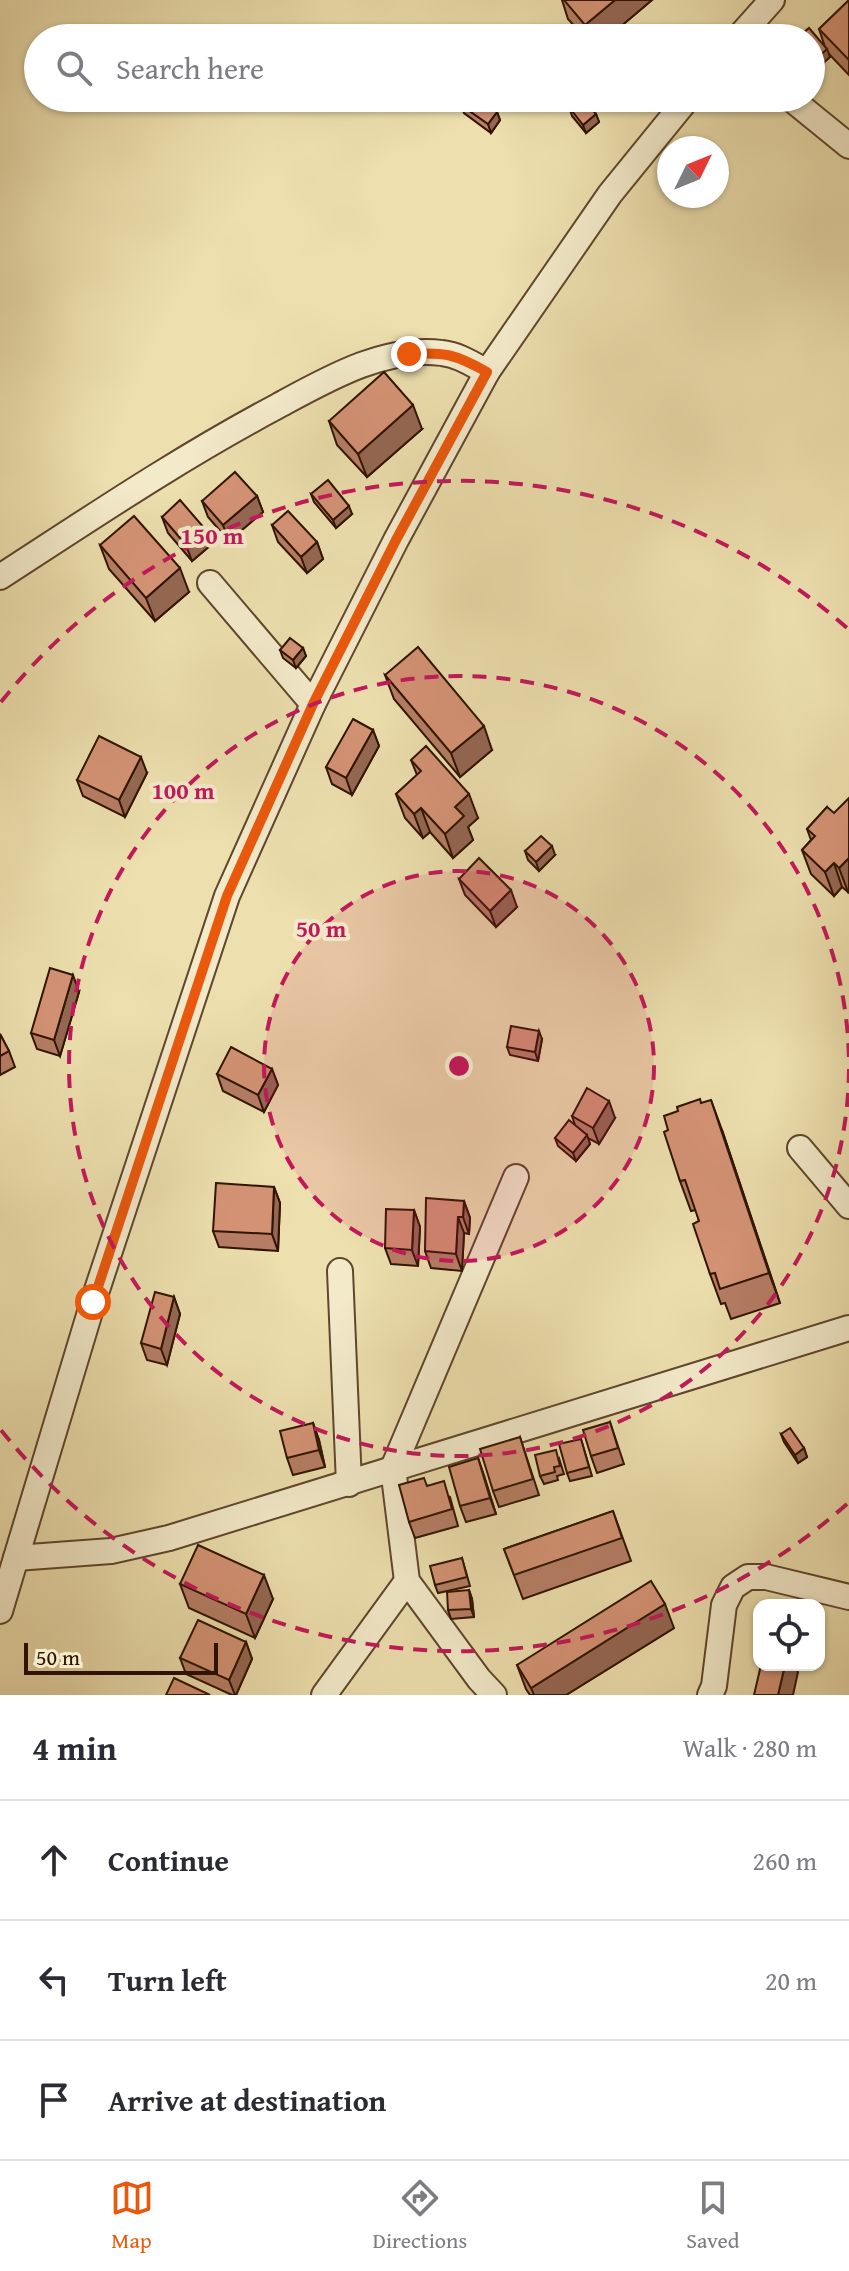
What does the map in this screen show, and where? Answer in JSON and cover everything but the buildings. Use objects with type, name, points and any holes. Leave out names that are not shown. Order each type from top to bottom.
[{"type":"street","points":[[751,24],[772,0]]},
{"type":"street","points":[[0,1611],[4,1585],[16,1558],[93,1302],[227,896],[313,704],[396,540],[487,372],[610,194],[677,112]]},
{"type":"street","points":[[807,112],[849,146]]},
{"type":"street","points":[[0,577],[177,462],[335,376],[373,361],[441,352],[461,357],[487,372]]},
{"type":"street","points":[[210,583],[313,704]]},
{"type":"street","points":[[800,1148],[849,1206]]},
{"type":"street","points":[[494,1695],[407,1581],[393,1468],[516,1177]]},
{"type":"street","points":[[340,1271],[349,1484]]},
{"type":"street","points":[[16,1558],[111,1551],[169,1538],[849,1328]]},
{"type":"street","points":[[710,1695],[714,1686],[724,1605],[733,1587],[748,1577],[766,1577],[849,1597]]},
{"type":"street","points":[[324,1695],[407,1581]]},
{"type":"route","points":[[93,1302],[227,896],[313,704],[396,540],[487,372],[461,357],[441,352],[409,354]]}]
